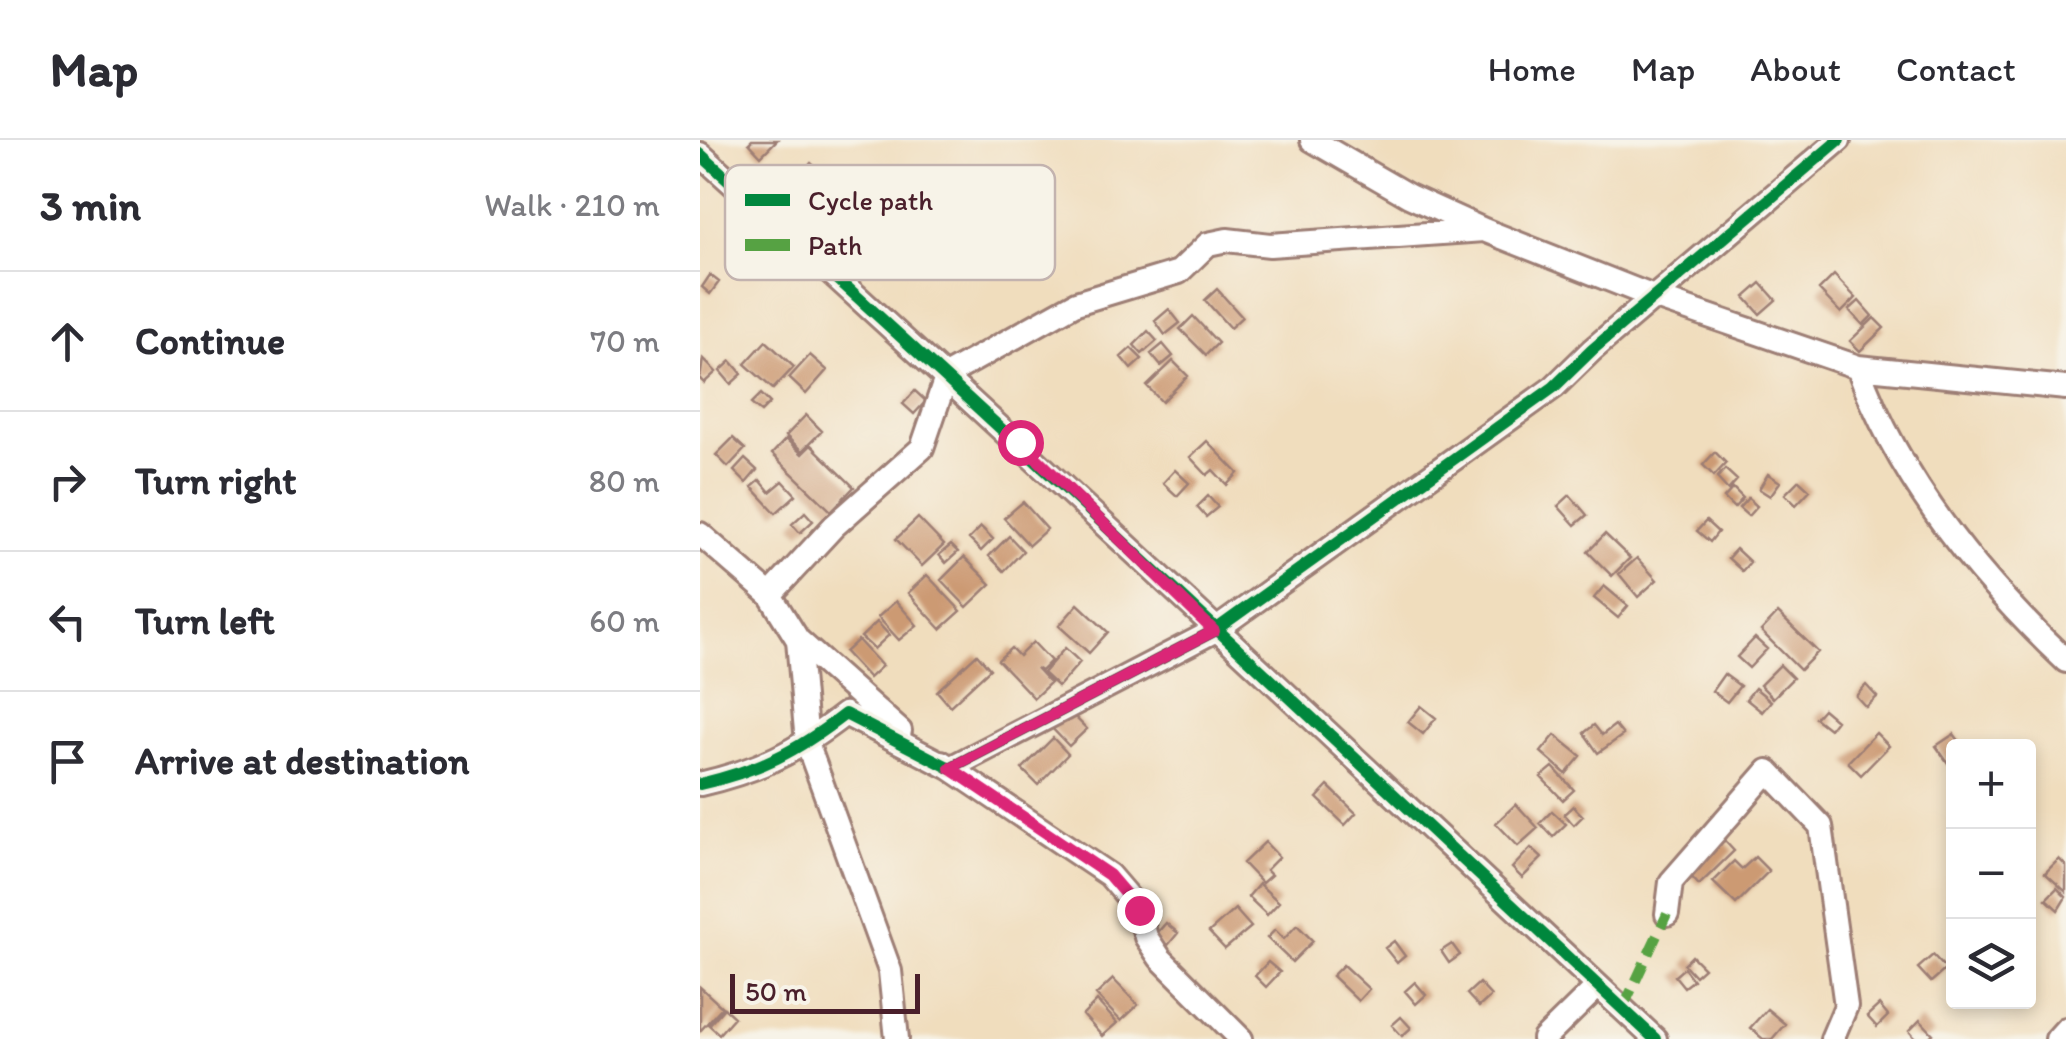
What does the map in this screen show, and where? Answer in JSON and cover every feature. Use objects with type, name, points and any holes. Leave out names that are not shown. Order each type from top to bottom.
[{"type":"street","points":[[1312,140],[1409,196],[1484,230],[1656,298],[1858,367],[2066,388]]},
{"type":"street","points":[[950,768],[1214,631],[1554,387],[1839,140]]},
{"type":"street","points":[[700,154],[725,176]]},
{"type":"street","points":[[770,595],[834,526],[922,448],[947,375],[1076,303],[1180,272],[1208,244],[1227,240],[1270,244],[1484,230]]},
{"type":"street","points":[[841,280],[1656,1039]]},
{"type":"street","points":[[1858,367],[1878,418],[1974,566],[2001,600],[2066,661]]},
{"type":"street","points":[[700,534],[770,595],[798,640],[883,718],[950,768]]},
{"type":"street","points":[[798,640],[807,743],[890,971],[898,1039]]},
{"type":"street","points":[[700,784],[755,771],[807,743],[845,714],[950,768],[1011,806],[1117,883],[1139,910],[1146,937],[1160,958],[1241,1039]]},
{"type":"street","points":[[1667,914],[1672,882],[1768,771],[1821,826],[1846,1006],[1832,1039]]},
{"type":"street","points":[[1544,1039],[1598,986]]},
{"type":"street","points":[[2057,1039],[2066,1029]]},
{"type":"building","points":[[777,140],[761,156],[749,143]]},
{"type":"building","points":[[710,275],[719,282],[710,294],[702,287]]},
{"type":"building","points":[[1834,275],[1856,298],[1841,313],[1819,290]]},
{"type":"building","points":[[1761,283],[1776,300],[1760,314],[1745,297]]},
{"type":"building","points":[[1217,289],[1242,317],[1230,328],[1205,300]]},
{"type":"building","points":[[1859,301],[1872,316],[1863,325],[1849,310]]},
{"type":"building","points":[[1169,309],[1180,323],[1165,335],[1155,321]]},
{"type":"building","points":[[1193,316],[1218,343],[1206,355],[1180,329]]},
{"type":"building","points":[[1874,318],[1884,328],[1860,351],[1850,341]]},
{"type":"building","points":[[1148,331],[1157,341],[1142,354],[1134,345]]},
{"type":"building","points":[[766,341],[794,367],[773,389],[745,364]]},
{"type":"building","points":[[1163,344],[1173,356],[1161,366],[1151,354]]},
{"type":"building","points":[[1131,348],[1142,359],[1131,369],[1121,357]]},
{"type":"building","points":[[810,355],[827,370],[806,394],[789,378]]},
{"type":"building","points":[[703,359],[716,372],[704,383],[700,379]]},
{"type":"building","points":[[731,361],[742,374],[731,384],[720,371]]},
{"type":"building","points":[[1173,361],[1188,376],[1162,402],[1147,386]]},
{"type":"building","points":[[915,391],[926,401],[914,414],[903,404]]},
{"type":"building","points":[[761,394],[770,403],[761,412],[751,404]]},
{"type":"building","points":[[806,415],[822,431],[802,451],[786,436]]},
{"type":"building","points":[[733,438],[745,449],[728,467],[716,455]]},
{"type":"building","points":[[786,439],[802,454],[811,445],[854,487],[831,511],[772,454]]},
{"type":"building","points":[[1207,441],[1238,473],[1227,485],[1213,470],[1207,475],[1190,457]]},
{"type":"building","points":[[1715,452],[1726,463],[1714,476],[1703,465]]},
{"type":"building","points":[[745,459],[757,470],[746,483],[734,471]]},
{"type":"building","points":[[1725,469],[1737,480],[1728,490],[1717,478]]},
{"type":"building","points":[[1175,470],[1189,483],[1177,496],[1163,483]]},
{"type":"building","points":[[1768,474],[1780,482],[1770,496],[1759,489]]},
{"type":"building","points":[[760,480],[770,492],[783,481],[796,495],[776,513],[752,487]]},
{"type":"building","points":[[1799,480],[1810,490],[1796,505],[1785,494]]},
{"type":"building","points":[[1733,488],[1743,498],[1734,508],[1724,498]]},
{"type":"building","points":[[1570,495],[1587,515],[1575,525],[1558,506]]},
{"type":"building","points":[[1208,496],[1218,507],[1206,517],[1197,507]]},
{"type":"building","points":[[1748,498],[1757,506],[1748,516],[1739,508]]},
{"type":"building","points":[[1023,502],[1047,529],[1029,545],[1004,518]]},
{"type":"building","points":[[805,512],[813,521],[800,533],[792,524]]},
{"type":"building","points":[[918,518],[944,545],[922,566],[896,539]]},
{"type":"building","points":[[1706,521],[1718,532],[1710,542],[1697,531]]},
{"type":"building","points":[[981,527],[993,539],[981,551],[969,539]]},
{"type":"building","points":[[1605,534],[1630,558],[1612,576],[1588,552]]},
{"type":"building","points":[[1009,536],[1023,551],[1004,571],[989,556]]},
{"type":"building","points":[[951,545],[958,552],[946,563],[939,555]]},
{"type":"building","points":[[1736,549],[1750,562],[1742,571],[1728,558]]},
{"type":"building","points":[[964,557],[991,584],[967,607],[941,580]]},
{"type":"building","points":[[1637,558],[1657,580],[1638,597],[1619,574]]},
{"type":"building","points":[[927,575],[961,611],[941,629],[908,593]]},
{"type":"building","points":[[1604,586],[1628,606],[1618,618],[1594,598]]},
{"type":"building","points":[[896,601],[917,625],[899,640],[878,617]]},
{"type":"building","points":[[1078,604],[1108,632],[1089,653],[1059,626]]},
{"type":"building","points":[[1778,613],[1818,652],[1800,670],[1761,631]]},
{"type":"building","points":[[877,622],[889,635],[874,649],[861,637]]},
{"type":"building","points":[[1755,638],[1767,649],[1749,668],[1737,657]]},
{"type":"building","points":[[858,640],[882,666],[869,678],[845,652]]},
{"type":"building","points":[[1033,642],[1051,661],[1041,671],[1036,668],[1050,683],[1034,698],[998,660],[1011,648],[1019,656]]},
{"type":"building","points":[[1065,648],[1080,662],[1058,687],[1043,673]]},
{"type":"building","points":[[977,654],[990,669],[950,706],[937,691]]},
{"type":"building","points":[[1780,665],[1793,678],[1773,698],[1760,685]]},
{"type":"building","points":[[1724,674],[1740,686],[1727,702],[1712,691]]},
{"type":"building","points":[[1866,685],[1877,697],[1866,707],[1856,696]]},
{"type":"building","points":[[1755,688],[1771,701],[1762,712],[1746,699]]},
{"type":"building","points":[[1421,706],[1436,718],[1423,734],[1408,722]]},
{"type":"building","points":[[1067,709],[1087,729],[1069,746],[1050,726]]},
{"type":"building","points":[[1823,709],[1836,720],[1829,729],[1815,718]]},
{"type":"building","points":[[1594,725],[1602,735],[1615,725],[1623,735],[1598,753],[1584,733]]},
{"type":"building","points":[[1876,733],[1889,746],[1861,775],[1848,762]]},
{"type":"building","points":[[1555,735],[1581,756],[1566,774],[1541,752]]},
{"type":"building","points":[[1053,738],[1068,754],[1038,785],[1022,769]]},
{"type":"building","points":[[1946,739],[1946,760],[1936,746]]},
{"type":"building","points":[[1553,767],[1574,790],[1563,800],[1541,777]]},
{"type":"building","points":[[1328,786],[1356,813],[1345,825],[1317,798]]},
{"type":"building","points":[[1516,804],[1538,828],[1518,846],[1496,823]]},
{"type":"building","points":[[1573,806],[1583,816],[1574,825],[1564,814]]},
{"type":"building","points":[[1552,811],[1566,824],[1553,837],[1540,823]]},
{"type":"building","points":[[1722,838],[1734,851],[1699,885],[1688,873]]},
{"type":"building","points":[[1265,842],[1279,857],[1266,870],[1271,875],[1262,883],[1243,863]]},
{"type":"building","points":[[1531,848],[1542,858],[1522,878],[1512,868]]},
{"type":"building","points":[[1755,857],[1769,871],[1736,904],[1713,882],[1734,861],[1742,869]]},
{"type":"building","points":[[2059,859],[2066,866],[2066,892],[2045,873]]},
{"type":"building","points":[[1259,884],[1279,902],[1267,915],[1248,897]]},
{"type":"building","points":[[2057,888],[2066,897],[2058,910],[2046,899]]},
{"type":"building","points":[[1235,909],[1251,927],[1225,949],[1209,932]]},
{"type":"building","points":[[1166,923],[1178,933],[1164,950],[1152,939]]},
{"type":"building","points":[[1297,925],[1313,941],[1292,962],[1267,938],[1275,930],[1284,939]]},
{"type":"building","points":[[1394,941],[1405,956],[1397,963],[1385,948]]},
{"type":"building","points":[[1452,944],[1460,955],[1449,963],[1441,951]]},
{"type":"building","points":[[1933,955],[1946,969],[1931,982],[1918,968]]},
{"type":"building","points":[[1692,956],[1704,968],[1695,976],[1684,964]]},
{"type":"building","points":[[1268,962],[1280,972],[1266,987],[1255,976]]},
{"type":"building","points":[[1343,965],[1369,989],[1358,1001],[1332,976]]},
{"type":"building","points":[[1684,968],[1693,980],[1684,987],[1675,976]]},
{"type":"building","points":[[1113,979],[1138,1005],[1121,1021],[1096,995]]},
{"type":"building","points":[[1415,982],[1426,995],[1416,1004],[1405,991]]},
{"type":"building","points":[[1479,983],[1491,996],[1479,1007],[1467,994]]},
{"type":"building","points":[[700,987],[722,1007],[700,1031]]},
{"type":"building","points":[[1097,1001],[1117,1023],[1102,1036],[1083,1015]]},
{"type":"building","points":[[1879,1005],[1888,1016],[1877,1027],[1867,1016]]},
{"type":"building","points":[[724,1008],[734,1017],[719,1034],[709,1025]]},
{"type":"building","points":[[1767,1009],[1785,1024],[1772,1039],[1763,1039],[1750,1028]]},
{"type":"building","points":[[1401,1017],[1411,1028],[1402,1036],[1392,1025]]},
{"type":"building","points":[[1920,1020],[1933,1034],[1927,1039],[1916,1039],[1909,1031]]},
{"type":"marked path","points":[[1623,1008],[1667,914]]},
{"type":"cycle path","points":[[700,784],[777,758],[845,714],[950,768],[1214,631],[1554,387],[1592,350],[1839,140]]},
{"type":"cycle path","points":[[700,154],[725,177]]},
{"type":"cycle path","points":[[839,280],[1655,1039]]},
{"type":"route","points":[[1020,442],[1214,631],[950,768],[1109,875],[1126,890],[1139,910]]}]
